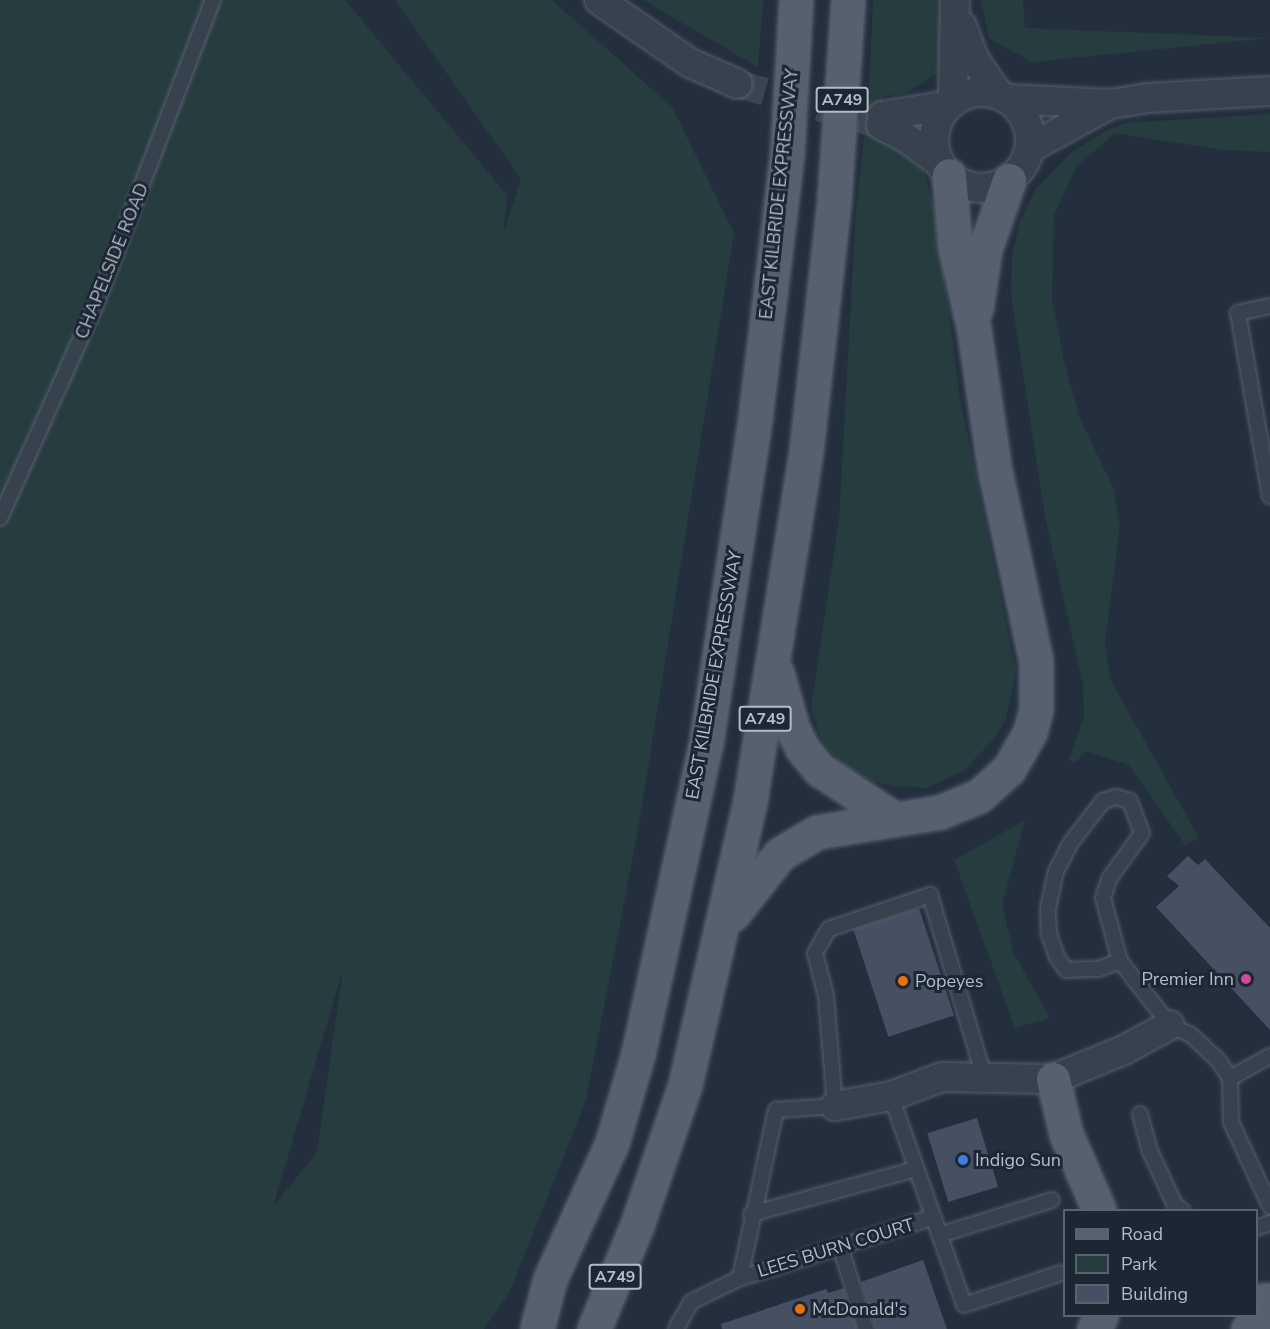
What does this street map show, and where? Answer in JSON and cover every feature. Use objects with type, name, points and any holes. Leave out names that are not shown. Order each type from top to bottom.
[{"type":"main road","name":"EAST KILBRIDE EXPRESSWAY","points":[[537,1329],[550,1279],[612,1143],[638,1054],[706,743],[755,418],[787,154],[796,0]]},
{"type":"main road","name":"A749","points":[[594,1329],[637,1225],[685,1085],[725,925],[775,663],[806,451],[834,200],[848,0]]},
{"type":"main road","points":[[725,925],[759,877],[798,840],[817,832],[940,812],[979,796],[1009,769],[1020,752],[1036,710],[1036,661],[995,472],[974,330],[955,247],[944,169]]},
{"type":"main road","points":[[974,330],[985,249],[1009,180]]},
{"type":"main road","points":[[775,663],[792,727],[802,748],[820,770],[893,818]]},
{"type":"main road","points":[[1053,1079],[1066,1134],[1100,1209]]},
{"type":"main road","points":[[514,1329],[550,1279]]},
{"type":"main road","points":[[1248,1329],[1270,1322]]},
{"type":"street","points":[[599,0],[681,57],[738,84]]},
{"type":"street","points":[[956,2],[969,50],[1003,97],[1026,121],[1030,148],[1019,172],[1009,180],[978,188],[944,169],[882,121],[951,104],[974,92],[1003,97],[1110,104],[1147,98],[1270,90]]},
{"type":"street","points":[[944,169],[935,129],[951,104],[956,2]]},
{"type":"street","points":[[1030,148],[1110,104]]},
{"type":"street","points":[[835,1106],[891,1096],[942,1077],[1053,1079],[1124,1050],[1170,1025]]},
{"type":"lane","name":"CHAPELSIDE ROAD","points":[[0,518],[95,307],[213,0]]},
{"type":"lane","points":[[1270,306],[1238,313],[1270,496]]},
{"type":"lane","points":[[1120,961],[1099,969],[1066,970],[1049,934],[1048,909],[1056,871],[1070,844],[1102,801],[1116,796],[1130,801],[1142,833],[1109,879],[1103,898],[1120,961],[1170,1025],[1191,1035],[1230,1078],[1231,1122],[1270,1206]]},
{"type":"lane","points":[[835,1106],[826,996],[815,953],[829,928],[930,895],[984,1076]]},
{"type":"lane","points":[[1230,1078],[1270,1056]]},
{"type":"lane","name":"LEES BURN COURT","points":[[835,1106],[776,1110],[751,1214],[740,1278],[934,1217],[915,1169],[891,1096]]},
{"type":"lane","points":[[1140,1114],[1150,1151],[1175,1205],[1181,1209]]},
{"type":"lane","points":[[751,1214],[915,1169]]},
{"type":"lane","points":[[939,1235],[1052,1200]]},
{"type":"lane","points":[[934,1217],[964,1305],[1061,1273]]},
{"type":"lane","points":[[840,1246],[866,1329]]},
{"type":"lane","points":[[676,1329],[691,1302],[740,1278]]},
{"type":"green space","points":[[0,0],[345,0],[507,195],[503,235],[521,179],[395,0],[552,0],[672,107],[734,233],[638,830],[586,1100],[509,1293],[484,1329],[0,1329]],"holes":[[[342,976],[317,1152],[273,1207]]]},
{"type":"green space","points":[[643,0],[763,0],[758,67]]},
{"type":"green space","points":[[873,0],[942,0],[943,56],[936,74],[905,94],[883,96],[879,137],[923,169],[937,219],[960,398],[1016,671],[1006,719],[995,738],[963,771],[926,788],[891,786],[849,774],[821,739],[811,708],[839,520],[856,210],[869,93]]},
{"type":"green space","points":[[981,0],[1023,0],[1025,28],[1270,38],[1032,62],[989,38]]},
{"type":"green space","points":[[1270,114],[1270,152],[1222,150],[1115,133],[1076,167],[1054,215],[1052,298],[1064,361],[1080,419],[1113,487],[1120,525],[1105,641],[1110,679],[1199,838],[1185,845],[1129,765],[1086,751],[1075,763],[1069,760],[1084,716],[1083,685],[1045,516],[1011,295],[1012,255],[1020,221],[1036,189],[1072,152],[1102,133],[1124,123]]},
{"type":"green space","points":[[1025,820],[1002,905],[1014,954],[1050,1018],[1015,1028],[954,860]]},
{"type":"building","name":"Premier Inn","points":[[1188,856],[1198,865],[1205,859],[1270,928],[1270,1030],[1156,907],[1179,886],[1167,876]]},
{"type":"building","points":[[919,908],[954,1015],[888,1037],[853,929]]},
{"type":"building","name":"Indigo Sun","points":[[977,1118],[998,1187],[948,1202],[927,1133]]},
{"type":"building","points":[[923,1260],[947,1329],[875,1329],[861,1282]]},
{"type":"building","name":"McDonald's","points":[[844,1288],[857,1329],[722,1329],[721,1324],[826,1289],[828,1293]]},
{"type":"tunnel","points":[[738,84],[881,125]]},
{"type":"place","name":"Premier Inn","points":[[1246,979]]},
{"type":"place","name":"Popeyes","points":[[903,981]]},
{"type":"place","name":"Indigo Sun","points":[[963,1160]]},
{"type":"place","name":"McDonald's","points":[[800,1309]]}]
